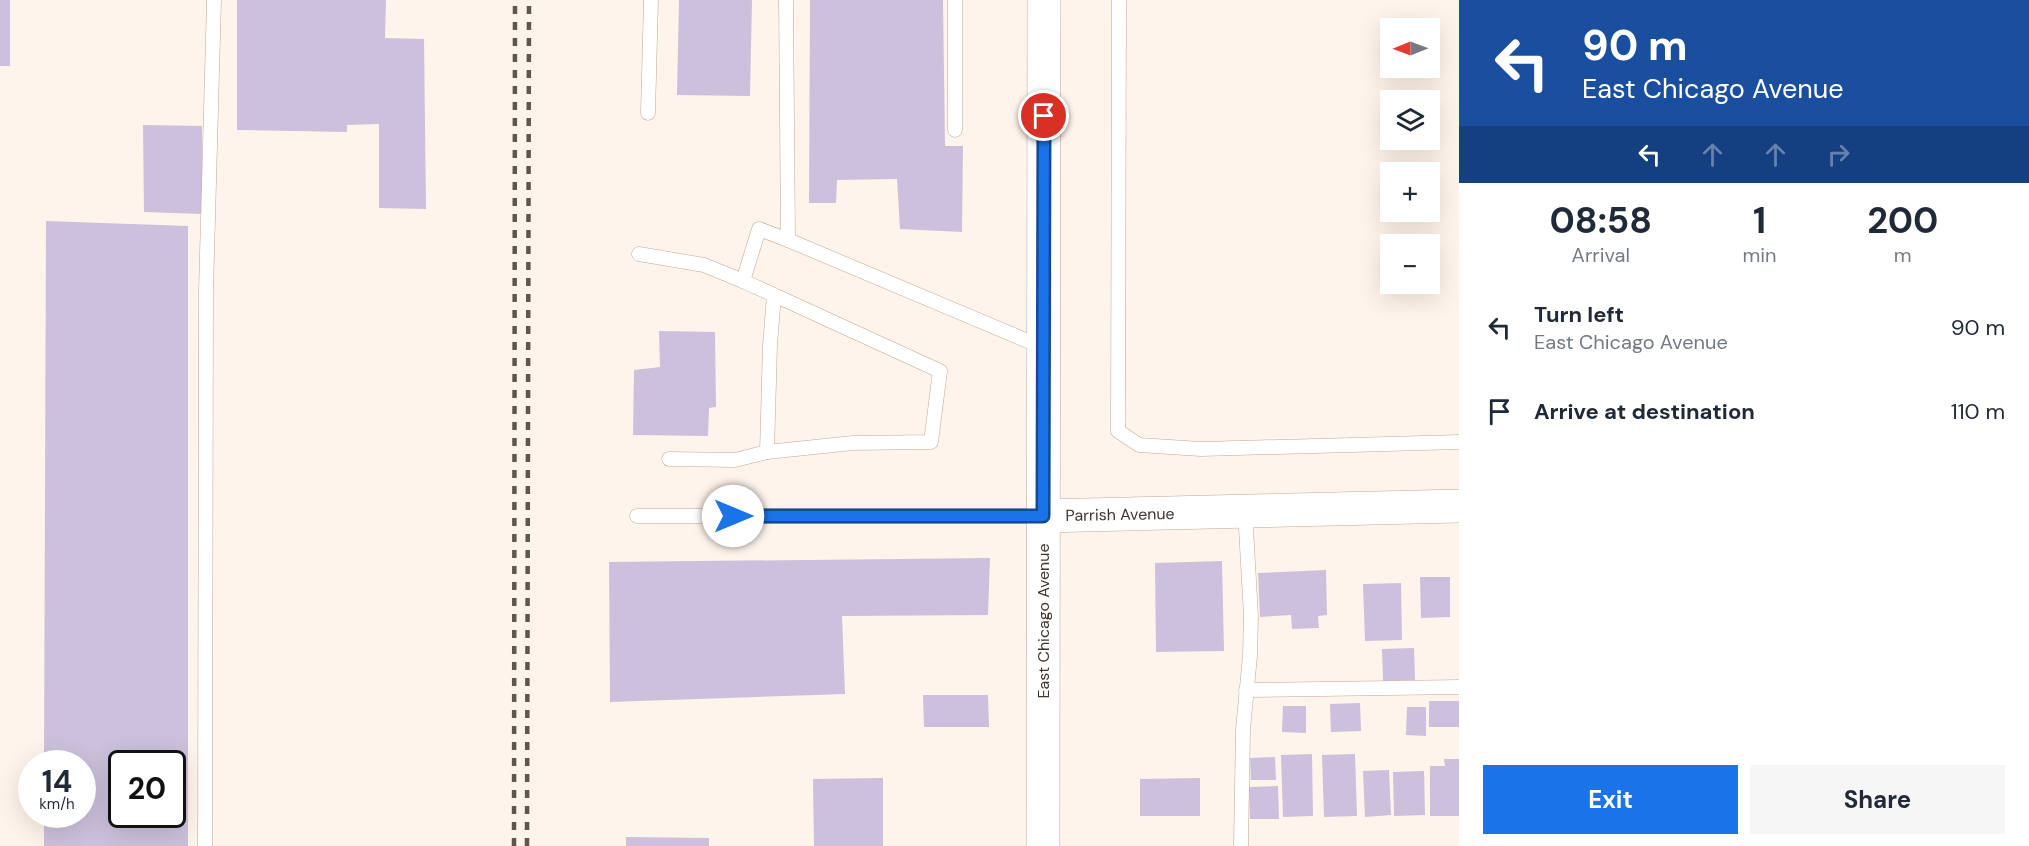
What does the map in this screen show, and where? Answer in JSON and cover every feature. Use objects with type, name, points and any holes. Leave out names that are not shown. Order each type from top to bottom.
[{"type":"main road","name":"East Chicago Avenue","points":[[1043,846],[1044,0]]},
{"type":"main road","name":"Parrish Avenue","points":[[1043,516],[1459,506]]},
{"type":"lane","points":[[205,846],[206,291],[214,0]]},
{"type":"lane","points":[[648,113],[651,0]]},
{"type":"lane","points":[[786,0],[788,240]]},
{"type":"lane","points":[[955,0],[955,130]]},
{"type":"lane","points":[[1119,0],[1118,431],[1139,445],[1201,449],[1459,442]]},
{"type":"lane","points":[[743,281],[759,229],[1044,347]]},
{"type":"lane","points":[[639,254],[704,265],[940,371],[931,442],[853,443],[767,452],[735,460],[669,459]]},
{"type":"lane","points":[[767,452],[774,295]]},
{"type":"lane","points":[[1241,846],[1243,729],[1251,616],[1245,511]]},
{"type":"lane","name":"Parrish Avenue","points":[[637,516],[1043,516]]},
{"type":"lane","points":[[1246,690],[1459,687]]},
{"type":"building","points":[[0,0],[10,0],[10,66],[0,66]]},
{"type":"building","points":[[237,0],[386,0],[385,38],[424,39],[426,209],[379,208],[379,124],[347,125],[347,132],[237,130]]},
{"type":"building","points":[[679,0],[752,0],[750,96],[677,95]]},
{"type":"building","points":[[810,0],[943,0],[945,146],[963,146],[962,232],[900,229],[897,179],[837,180],[836,203],[809,203]]},
{"type":"building","points":[[143,125],[202,126],[202,214],[144,212]]},
{"type":"building","points":[[46,221],[188,226],[188,846],[44,846],[44,828],[96,828],[96,750],[44,750]]},
{"type":"building","points":[[659,331],[715,332],[716,407],[709,408],[708,436],[633,435],[634,370],[660,367]]},
{"type":"building","points":[[990,558],[988,615],[842,616],[845,694],[610,702],[609,562]]},
{"type":"building","points":[[1222,561],[1224,651],[1156,652],[1155,563]]},
{"type":"building","points":[[1326,570],[1327,615],[1318,616],[1319,628],[1292,629],[1291,615],[1260,617],[1258,573]]},
{"type":"building","points":[[1420,577],[1450,577],[1450,617],[1421,618]]},
{"type":"building","points":[[1401,583],[1402,640],[1365,641],[1363,584]]},
{"type":"building","points":[[1414,648],[1415,680],[1383,681],[1382,649]]},
{"type":"building","points":[[923,695],[988,695],[989,727],[924,727]]},
{"type":"building","points":[[1429,701],[1459,701],[1459,727],[1429,727]]},
{"type":"building","points":[[1360,703],[1361,731],[1331,732],[1330,704]]},
{"type":"building","points":[[1283,706],[1306,706],[1306,733],[1282,732]]},
{"type":"building","points":[[1407,707],[1426,707],[1426,736],[1406,735]]},
{"type":"building","points":[[1312,754],[1313,816],[1283,817],[1281,755]]},
{"type":"building","points":[[1355,754],[1357,816],[1324,817],[1322,755]]},
{"type":"building","points":[[1275,757],[1276,780],[1251,780],[1250,758]]},
{"type":"building","points":[[1444,759],[1459,759],[1459,816],[1430,816],[1430,766],[1445,766]]},
{"type":"building","points":[[1389,770],[1391,815],[1365,817],[1363,771]]},
{"type":"building","points":[[1424,771],[1425,815],[1394,816],[1393,772]]},
{"type":"building","points":[[883,778],[883,846],[814,846],[813,779]]},
{"type":"building","points":[[1200,778],[1200,816],[1140,816],[1140,779]]},
{"type":"building","points":[[1278,786],[1279,819],[1250,819],[1249,787]]},
{"type":"building","points":[[626,837],[709,838],[709,846],[626,846]]},
{"type":"railway","points":[[514,846],[515,0]]},
{"type":"railway","points":[[527,846],[529,0]]},
{"type":"route","points":[[733,516],[1043,516],[1044,116]]}]
